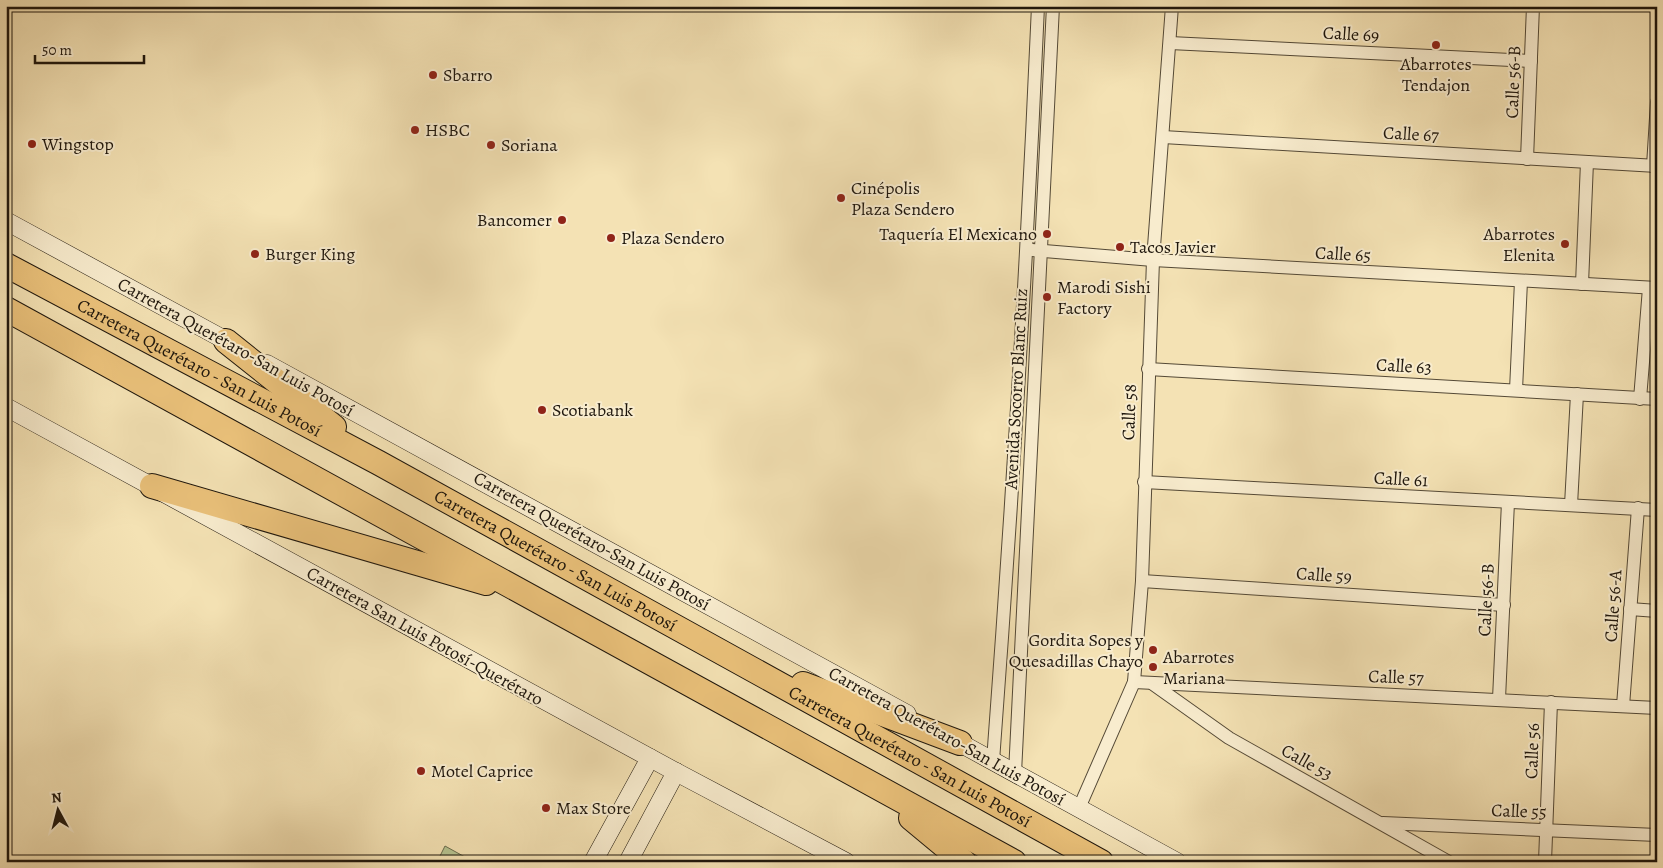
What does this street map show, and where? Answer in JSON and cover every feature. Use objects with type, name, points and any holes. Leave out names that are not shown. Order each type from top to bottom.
[{"type":"highway","name":"Carretera Querétaro - San Luis Potosí","points":[[6,265],[379,462],[1102,862]]},
{"type":"highway","points":[[6,309],[1014,862]]},
{"type":"highway","points":[[226,341],[379,462]]},
{"type":"highway","points":[[152,486],[528,595]]},
{"type":"highway","points":[[730,656],[960,743]]},
{"type":"highway","points":[[871,785],[964,862]]},
{"type":"main road","name":"Carretera Querétaro-San Luis Potosí","points":[[6,221],[1177,862]]},
{"type":"main road","name":"Carretera San Luis Potosí-Querétaro","points":[[6,407],[650,758],[846,862]]},
{"type":"main road","points":[[593,862],[650,758]]},
{"type":"main road","points":[[628,862],[676,772]]},
{"type":"street","name":"Calle 58","points":[[1079,808],[1134,682],[1142,580],[1153,260],[1172,6]]},
{"type":"street","name":"Calle 56-B","points":[[1527,159],[1533,6]]},
{"type":"street","name":"Avenida Socorro Blanc Ruiz","points":[[993,761],[1027,249],[1046,7]]},
{"type":"street","name":"Avenida Socorro Blanc Ruiz","points":[[1015,773],[1041,251],[1046,7]]},
{"type":"street","name":"Calle 69","points":[[1170,43],[1531,61]]},
{"type":"street","points":[[1655,166],[1657,102]]},
{"type":"street","name":"Calle 67","points":[[1163,137],[1655,166]]},
{"type":"street","points":[[1582,284],[1587,162]]},
{"type":"street","name":"Calle 65","points":[[1027,249],[1153,260],[1653,288]]},
{"type":"street","points":[[1516,390],[1521,281]]},
{"type":"street","points":[[1640,399],[1653,288]]},
{"type":"street","name":"Calle 63","points":[[1148,369],[1657,400]]},
{"type":"street","points":[[1570,505],[1577,394]]},
{"type":"street","name":"Calle 61","points":[[1144,482],[1657,510]]},
{"type":"street","name":"Calle 56-B","points":[[1500,699],[1508,502]]},
{"type":"street","name":"Calle 56-A","points":[[1623,706],[1638,508]]},
{"type":"street","name":"Calle 59","points":[[1142,580],[1504,605]]},
{"type":"street","points":[[1630,609],[1657,611]]},
{"type":"street","name":"Calle 57","points":[[1134,682],[1657,708]]},
{"type":"street","name":"Calle 53","points":[[1153,684],[1229,738],[1449,862]]},
{"type":"street","points":[[998,696],[1002,701],[1009,702],[1018,697]]},
{"type":"street","name":"Calle 56","points":[[1545,862],[1551,702]]},
{"type":"street","name":"Calle 55","points":[[1381,822],[1657,835]]},
{"type":"green space","points":[[445,846],[474,862],[437,862]]},
{"type":"place","name":"Abarrotes Tendajon","points":[[1436,45]]},
{"type":"place","name":"Sbarro","points":[[433,75]]},
{"type":"place","name":"HSBC","points":[[415,130]]},
{"type":"place","name":"Wingstop","points":[[32,144]]},
{"type":"place","name":"Soriana","points":[[491,145]]},
{"type":"place","name":"Cinépolis Plaza Sendero","points":[[841,198]]},
{"type":"place","name":"Bancomer","points":[[562,220]]},
{"type":"place","name":"Taquería El Mexicano","points":[[1047,234]]},
{"type":"place","name":"Plaza Sendero","points":[[611,238]]},
{"type":"place","name":"Abarrotes Elenita","points":[[1565,244]]},
{"type":"place","name":"Tacos Javier","points":[[1120,247]]},
{"type":"place","name":"Burger King","points":[[255,254]]},
{"type":"place","name":"Marodi Sishi Factory","points":[[1047,297]]},
{"type":"place","name":"Scotiabank","points":[[542,410]]},
{"type":"place","name":"Gordita Sopes y Quesadillas Chayo","points":[[1153,650]]},
{"type":"place","name":"Abarrotes Mariana","points":[[1153,667]]},
{"type":"place","name":"Motel Caprice","points":[[421,771]]},
{"type":"place","name":"Max Store","points":[[546,808]]}]
